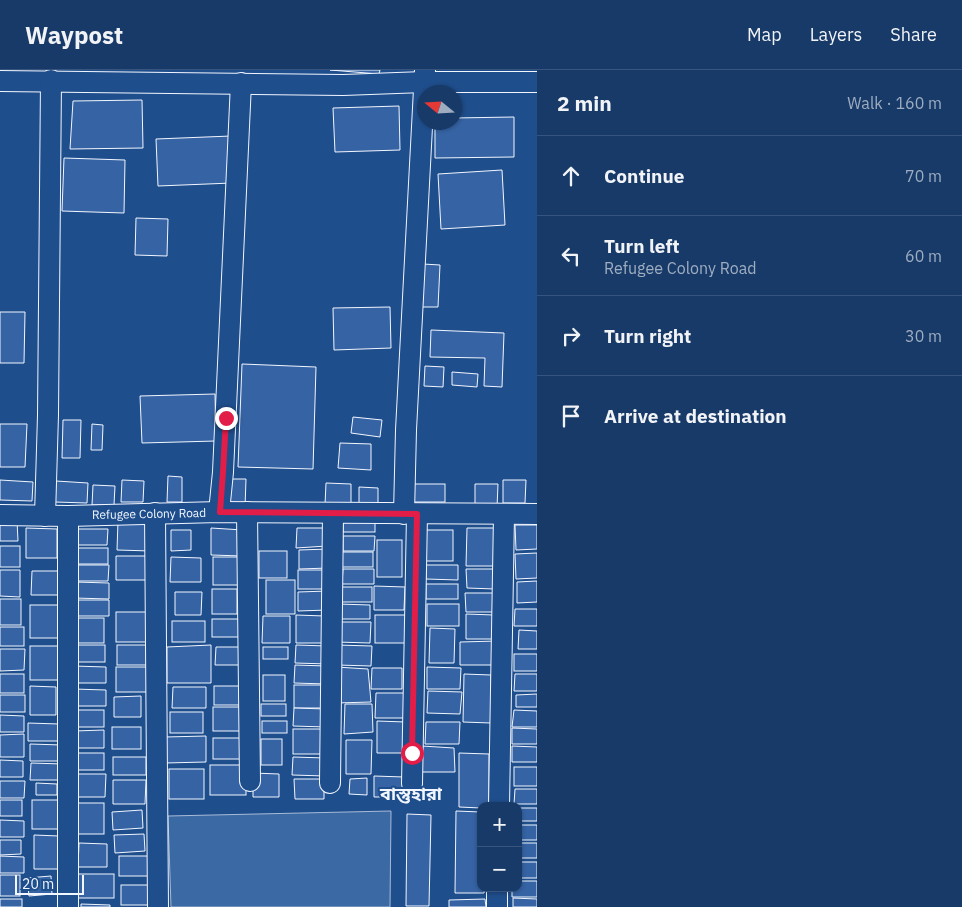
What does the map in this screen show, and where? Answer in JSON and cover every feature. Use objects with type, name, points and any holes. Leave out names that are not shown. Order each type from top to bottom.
[{"type":"street","points":[[412,784],[410,514],[406,430],[424,76]]},
{"type":"street","points":[[0,81],[51,80],[343,85],[424,76],[537,82]]},
{"type":"street","points":[[45,516],[48,415],[51,80]]},
{"type":"street","points":[[220,512],[241,83]]},
{"type":"street","name":"Refugee Colony Road","points":[[0,516],[220,512],[537,514]]},
{"type":"street","points":[[247,512],[250,781]]},
{"type":"street","points":[[155,513],[158,907]]},
{"type":"street","points":[[330,783],[333,513]]},
{"type":"street","points":[[499,802],[504,515]]},
{"type":"street","points":[[68,516],[68,907]]},
{"type":"street","points":[[497,892],[497,907]]},
{"type":"water","points":[[391,811],[390,907],[171,907],[168,816]]},
{"type":"building","points":[[330,70],[380,70],[379,74]]},
{"type":"building","points":[[142,100],[143,148],[70,149],[73,101]]},
{"type":"building","points":[[399,106],[400,150],[335,152],[333,108]]},
{"type":"building","points":[[514,117],[514,157],[435,158],[435,130],[462,130],[462,118]]},
{"type":"building","points":[[231,136],[232,183],[158,186],[156,139]]},
{"type":"building","points":[[64,158],[125,160],[124,213],[62,211]]},
{"type":"building","points":[[502,170],[505,225],[441,229],[438,174]]},
{"type":"building","points":[[136,218],[168,219],[167,256],[135,255]]},
{"type":"building","points":[[423,264],[440,265],[438,307],[422,307]]},
{"type":"building","points":[[390,307],[391,348],[334,350],[333,308]]},
{"type":"building","points":[[0,312],[25,312],[24,363],[0,363]]},
{"type":"building","points":[[431,330],[504,333],[502,387],[484,386],[485,358],[430,357]]},
{"type":"building","points":[[242,364],[316,367],[313,469],[238,467]]},
{"type":"building","points":[[425,366],[444,367],[443,387],[424,386]]},
{"type":"building","points":[[452,372],[478,374],[477,387],[452,385]]},
{"type":"building","points":[[215,394],[216,441],[142,443],[140,396]]},
{"type":"building","points":[[353,417],[382,420],[380,437],[351,433]]},
{"type":"building","points":[[63,420],[81,420],[80,458],[62,458]]},
{"type":"building","points":[[0,424],[27,424],[25,467],[0,467]]},
{"type":"building","points":[[92,424],[103,425],[102,450],[91,450]]},
{"type":"building","points":[[340,443],[371,444],[371,470],[338,468]]},
{"type":"building","points":[[168,476],[182,477],[182,502],[167,502]]},
{"type":"building","points":[[230,479],[246,479],[245,508],[230,508]]},
{"type":"building","points":[[0,480],[33,482],[32,501],[0,500]]},
{"type":"building","points":[[122,480],[144,481],[143,502],[121,502]]},
{"type":"building","points":[[503,480],[526,480],[525,503],[503,503]]},
{"type":"building","points":[[56,481],[88,483],[87,503],[55,502]]},
{"type":"building","points":[[326,483],[351,484],[351,505],[325,505]]},
{"type":"building","points":[[413,484],[445,484],[445,502],[413,502]]},
{"type":"building","points":[[475,484],[498,484],[497,508],[475,508]]},
{"type":"building","points":[[93,485],[115,486],[114,505],[92,505]]},
{"type":"building","points":[[359,487],[378,488],[378,505],[359,505]]},
{"type":"building","points":[[343,518],[375,518],[375,532],[343,532]]},
{"type":"building","points":[[0,520],[17,520],[18,541],[0,541]]},
{"type":"building","points":[[118,521],[151,521],[151,551],[117,550]]},
{"type":"building","points":[[515,525],[537,525],[537,549],[516,550]]},
{"type":"building","points":[[26,528],[57,529],[57,558],[26,558]]},
{"type":"building","points":[[211,528],[243,530],[243,556],[211,555]]},
{"type":"building","points":[[297,528],[327,528],[327,546],[296,548]]},
{"type":"building","points":[[467,528],[497,528],[496,566],[466,566]]},
{"type":"building","points":[[74,529],[108,529],[107,545],[73,545]]},
{"type":"building","points":[[171,530],[191,530],[191,550],[171,551]]},
{"type":"building","points":[[425,530],[453,530],[453,561],[425,561]]},
{"type":"building","points":[[343,536],[375,536],[374,551],[343,551]]},
{"type":"building","points":[[377,540],[402,540],[402,577],[377,577]]},
{"type":"building","points":[[0,546],[20,546],[20,567],[0,567]]},
{"type":"building","points":[[74,548],[108,548],[108,564],[74,564]]},
{"type":"building","points":[[329,549],[329,568],[299,569],[299,550]]},
{"type":"building","points":[[259,551],[287,551],[287,578],[259,578]]},
{"type":"building","points":[[341,552],[373,552],[373,567],[341,567]]},
{"type":"building","points":[[537,553],[537,578],[516,579],[515,554]]},
{"type":"building","points":[[116,556],[152,556],[151,580],[116,580]]},
{"type":"building","points":[[171,557],[201,558],[201,582],[170,582]]},
{"type":"building","points":[[213,557],[240,557],[240,585],[213,585]]},
{"type":"building","points":[[75,565],[109,565],[108,581],[74,581]]},
{"type":"building","points":[[426,565],[458,565],[458,580],[426,579]]},
{"type":"building","points":[[343,569],[374,569],[374,584],[342,584]]},
{"type":"building","points":[[466,569],[494,569],[495,589],[467,588]]},
{"type":"building","points":[[0,570],[20,570],[20,597],[0,596]]},
{"type":"building","points":[[298,570],[328,570],[328,589],[298,589]]},
{"type":"building","points":[[32,571],[59,571],[59,595],[31,595]]},
{"type":"building","points":[[266,580],[295,580],[295,614],[266,614]]},
{"type":"building","points":[[537,581],[537,602],[517,603],[517,582]]},
{"type":"building","points":[[75,582],[109,583],[109,599],[74,598]]},
{"type":"building","points":[[426,584],[458,584],[458,599],[426,599]]},
{"type":"building","points":[[374,586],[405,587],[404,610],[374,610]]},
{"type":"building","points":[[340,587],[372,587],[372,602],[340,602]]},
{"type":"building","points":[[212,589],[237,589],[237,614],[212,614]]},
{"type":"building","points":[[328,591],[328,610],[298,611],[298,592]]},
{"type":"building","points":[[175,592],[202,592],[201,615],[175,615]]},
{"type":"building","points":[[465,593],[493,593],[494,612],[466,612]]},
{"type":"building","points":[[0,599],[21,599],[21,625],[0,625]]},
{"type":"building","points":[[76,600],[109,600],[109,616],[75,616]]},
{"type":"building","points":[[338,604],[370,605],[370,619],[338,619]]},
{"type":"building","points":[[427,604],[459,604],[459,626],[427,626]]},
{"type":"building","points":[[30,605],[59,605],[59,638],[30,638]]},
{"type":"building","points":[[515,609],[537,609],[537,626],[514,626]]},
{"type":"building","points":[[116,612],[150,612],[150,642],[116,642]]},
{"type":"building","points":[[466,614],[494,615],[494,639],[466,639]]},
{"type":"building","points":[[296,615],[325,616],[325,643],[296,643]]},
{"type":"building","points":[[375,615],[406,615],[406,643],[375,643]]},
{"type":"building","points":[[263,616],[290,616],[290,643],[262,643]]},
{"type":"building","points":[[74,618],[104,618],[104,643],[74,643]]},
{"type":"building","points":[[212,619],[240,619],[240,637],[212,637]]},
{"type":"building","points":[[172,621],[205,621],[205,642],[172,642]]},
{"type":"building","points":[[337,622],[371,622],[370,643],[336,642]]},
{"type":"building","points":[[0,627],[24,627],[24,646],[0,646]]},
{"type":"building","points":[[430,628],[455,629],[454,663],[429,663]]},
{"type":"building","points":[[519,630],[537,631],[537,649],[518,649]]},
{"type":"building","points":[[497,641],[498,665],[460,665],[460,642]]},
{"type":"building","points":[[76,645],[105,645],[105,662],[76,662]]},
{"type":"building","points":[[117,645],[153,645],[153,665],[117,665]]},
{"type":"building","points":[[211,645],[211,683],[167,683],[167,647]]},
{"type":"building","points":[[296,645],[328,646],[328,664],[295,663]]},
{"type":"building","points":[[337,645],[372,646],[371,666],[337,665]]},
{"type":"building","points":[[30,646],[59,646],[59,680],[30,680]]},
{"type":"building","points":[[216,647],[243,647],[243,665],[215,665]]},
{"type":"building","points":[[263,647],[288,647],[288,659],[263,659]]},
{"type":"building","points":[[0,649],[25,649],[24,670],[0,671]]},
{"type":"building","points":[[514,654],[537,654],[537,671],[514,671]]},
{"type":"building","points":[[295,665],[327,666],[327,684],[294,683]]},
{"type":"building","points":[[74,666],[106,667],[106,683],[74,683]]},
{"type":"building","points":[[116,667],[151,667],[151,692],[116,692]]},
{"type":"building","points":[[336,667],[368,669],[371,702],[336,703]]},
{"type":"building","points":[[427,667],[461,668],[460,689],[427,689]]},
{"type":"building","points":[[372,668],[402,668],[402,689],[371,689]]},
{"type":"building","points":[[0,674],[24,674],[24,693],[0,693]]},
{"type":"building","points":[[464,674],[491,675],[491,723],[463,722]]},
{"type":"building","points":[[515,674],[537,674],[537,691],[514,691]]},
{"type":"building","points":[[263,675],[285,675],[285,701],[263,701]]},
{"type":"building","points":[[294,685],[326,685],[326,708],[294,708]]},
{"type":"building","points":[[30,686],[56,687],[56,715],[30,715]]},
{"type":"building","points":[[214,686],[241,686],[241,705],[214,705]]},
{"type":"building","points":[[173,687],[206,687],[206,708],[172,708]]},
{"type":"building","points":[[74,689],[106,690],[106,706],[74,706]]},
{"type":"building","points":[[428,691],[462,692],[460,714],[427,713]]},
{"type":"building","points":[[376,693],[404,693],[404,718],[375,718]]},
{"type":"building","points":[[537,694],[537,707],[516,707],[516,695]]},
{"type":"building","points":[[0,695],[25,695],[25,712],[0,712]]},
{"type":"building","points":[[141,696],[141,717],[114,717],[114,697]]},
{"type":"building","points":[[261,704],[286,704],[286,716],[261,716]]},
{"type":"building","points":[[345,704],[372,704],[373,732],[344,734]]},
{"type":"building","points":[[213,707],[245,707],[245,731],[213,731]]},
{"type":"building","points":[[294,708],[326,709],[326,727],[293,726]]},
{"type":"building","points":[[75,710],[104,710],[104,727],[75,727]]},
{"type":"building","points":[[514,710],[537,711],[537,727],[512,727]]},
{"type":"building","points":[[170,712],[203,712],[203,733],[170,733]]},
{"type":"building","points":[[0,715],[24,716],[24,732],[0,732]]},
{"type":"building","points":[[262,721],[287,721],[287,733],[262,733]]},
{"type":"building","points":[[377,721],[406,722],[405,753],[377,753]]},
{"type":"building","points":[[426,722],[460,722],[459,744],[425,744]]},
{"type":"building","points":[[28,723],[59,724],[59,741],[28,741]]},
{"type":"building","points":[[112,727],[141,727],[141,749],[112,749]]},
{"type":"building","points":[[512,728],[537,729],[537,744],[512,744]]},
{"type":"building","points":[[293,729],[325,729],[325,754],[293,754]]},
{"type":"building","points":[[104,730],[104,748],[74,748],[74,731]]},
{"type":"building","points":[[24,734],[24,757],[0,757],[0,735]]},
{"type":"building","points":[[206,736],[206,762],[165,763],[165,737]]},
{"type":"building","points":[[213,738],[246,738],[246,759],[213,759]]},
{"type":"building","points":[[261,739],[282,739],[282,765],[261,765]]},
{"type":"building","points":[[346,740],[372,740],[371,774],[346,774]]},
{"type":"building","points":[[30,744],[62,745],[62,761],[30,761]]},
{"type":"building","points":[[422,746],[454,748],[455,772],[422,772]]},
{"type":"building","points":[[512,746],[537,747],[537,762],[512,762]]},
{"type":"building","points":[[75,753],[104,753],[104,770],[75,770]]},
{"type":"building","points":[[459,753],[489,754],[489,802],[477,802],[477,808],[459,807]]},
{"type":"building","points":[[113,757],[146,757],[146,775],[113,775]]},
{"type":"building","points":[[293,757],[326,758],[325,776],[292,775]]},
{"type":"building","points":[[0,760],[23,761],[23,777],[0,777]]},
{"type":"building","points":[[31,763],[63,764],[63,780],[30,780]]},
{"type":"building","points":[[210,765],[246,765],[246,795],[210,795]]},
{"type":"building","points":[[514,767],[537,767],[537,786],[514,786]]},
{"type":"building","points":[[169,769],[204,769],[204,799],[169,799]]},
{"type":"building","points":[[253,773],[279,774],[279,797],[253,797]]},
{"type":"building","points":[[76,774],[106,774],[105,797],[76,797]]},
{"type":"building","points":[[374,776],[404,777],[404,797],[374,797]]},
{"type":"building","points":[[367,778],[367,795],[349,794],[350,779]]},
{"type":"building","points":[[294,779],[324,779],[324,799],[295,799]]},
{"type":"building","points":[[113,780],[146,780],[145,804],[113,804]]},
{"type":"building","points":[[0,781],[25,781],[24,798],[0,798]]},
{"type":"building","points":[[36,783],[57,784],[57,795],[36,795]]},
{"type":"building","points":[[515,789],[537,789],[537,804],[514,802]]},
{"type":"building","points":[[0,800],[22,800],[22,816],[0,816]]},
{"type":"building","points":[[32,800],[60,800],[60,829],[32,829]]},
{"type":"building","points":[[78,803],[104,803],[104,834],[78,834]]},
{"type":"building","points":[[522,808],[537,808],[537,821],[522,821]]},
{"type":"building","points":[[142,810],[143,828],[113,830],[112,812]]},
{"type":"building","points":[[456,811],[477,812],[477,892],[484,893],[455,893]]},
{"type":"building","points":[[407,814],[431,815],[429,906],[406,906]]},
{"type":"building","points":[[0,820],[24,821],[24,837],[0,837]]},
{"type":"building","points":[[522,825],[537,825],[537,840],[522,840]]},
{"type":"building","points":[[144,834],[145,851],[115,853],[114,835]]},
{"type":"building","points":[[34,835],[59,836],[59,869],[34,869]]},
{"type":"building","points":[[0,840],[21,840],[21,854],[0,855]]},
{"type":"building","points":[[79,843],[107,844],[107,867],[78,867]]},
{"type":"building","points":[[522,843],[537,843],[537,858],[522,858]]},
{"type":"building","points":[[0,856],[24,857],[24,873],[0,873]]},
{"type":"building","points":[[119,856],[148,856],[148,876],[119,876]]},
{"type":"building","points":[[522,862],[537,862],[537,878],[522,878]]},
{"type":"building","points":[[77,874],[114,874],[114,898],[77,898]]},
{"type":"building","points":[[0,875],[20,875],[20,896],[0,896]]},
{"type":"building","points":[[51,876],[52,894],[29,896],[27,878]]},
{"type":"building","points":[[522,881],[537,881],[537,897],[512,897],[512,892],[522,892]]},
{"type":"building","points":[[121,885],[150,885],[150,905],[121,905]]},
{"type":"building","points":[[513,898],[537,899],[537,907],[513,907]]},
{"type":"building","points":[[0,899],[22,899],[22,907],[0,907]]},
{"type":"building","points":[[485,899],[486,907],[449,907],[449,900]]},
{"type":"building","points":[[81,904],[110,905],[110,907],[81,907]]},
{"type":"district","name":"বাস্তুহারা","points":[[411,794]]},
{"type":"route","points":[[226,418],[220,512],[417,514],[412,753]]}]
